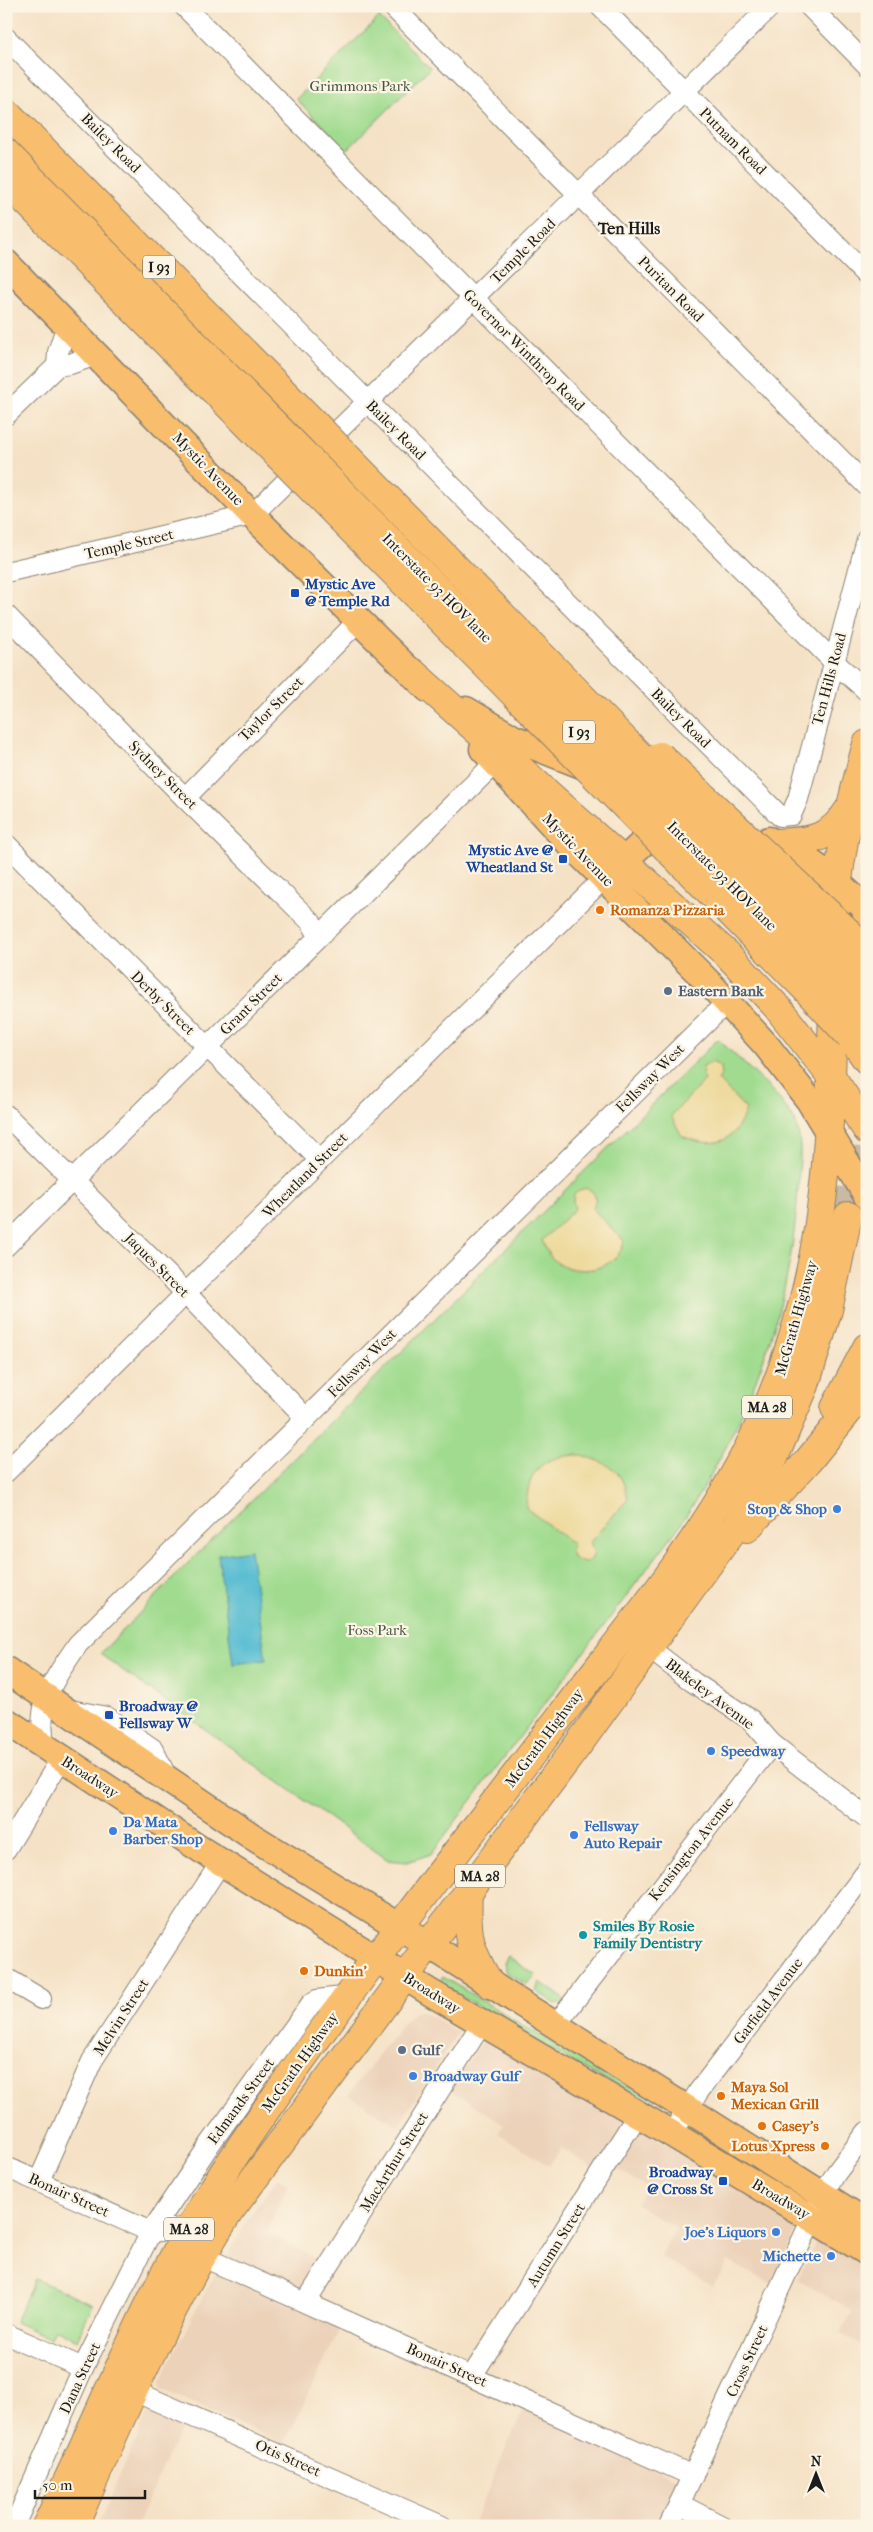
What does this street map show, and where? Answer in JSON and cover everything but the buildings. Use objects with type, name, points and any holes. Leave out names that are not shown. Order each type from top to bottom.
[{"type":"highway","name":"I 93","points":[[6,112],[311,420],[867,988]]},
{"type":"highway","name":"I 93","points":[[6,153],[284,448],[796,979],[861,1038]]},
{"type":"highway","name":"I 93","points":[[6,181],[284,448]]},
{"type":"highway","points":[[412,672],[614,869],[756,984],[777,1007],[831,1076],[867,1130]]},
{"type":"highway","points":[[582,697],[672,764],[867,950]]},
{"type":"highway","name":"MA 28","points":[[837,881],[850,808],[867,744]]},
{"type":"highway","points":[[778,843],[808,841],[822,837],[836,826],[850,808]]},
{"type":"highway","name":"McGrath Highway","points":[[46,2526],[149,2305],[190,2227],[264,2112],[399,1927],[615,1645],[706,1521],[734,1476],[765,1412],[785,1360],[808,1285],[822,1214],[831,1076],[837,881]]},
{"type":"highway","points":[[867,910],[867,928]]},
{"type":"highway","points":[[861,1038],[867,1060]]},
{"type":"highway","name":"McGrath Highway","points":[[74,2526],[171,2311],[201,2256],[258,2170],[429,1945],[712,1561],[761,1482],[805,1385],[828,1310],[848,1216]]},
{"type":"highway","points":[[808,1461],[867,1347]]},
{"type":"highway","points":[[712,1561],[752,1523],[808,1461],[867,1388]]},
{"type":"highway","points":[[468,1892],[467,1927],[470,1944],[490,1984]]},
{"type":"main road","name":"Mystic Avenue","points":[[6,263],[252,515],[412,672],[496,763],[614,869],[797,1082],[867,1196]]},
{"type":"main road","name":"Mystic Avenue","points":[[412,672],[474,716],[514,738],[778,843],[810,861],[837,881],[867,910]]},
{"type":"main road","points":[[614,869],[645,841],[669,828],[695,822],[723,821]]},
{"type":"main road","name":"Broadway","points":[[6,1670],[253,1837],[429,1945],[688,2109],[818,2207],[867,2252]]},
{"type":"main road","name":"Broadway","points":[[6,1721],[221,1862],[482,2023],[672,2134],[818,2207],[867,2223]]},
{"type":"street","name":"Governor Winthrop Road","points":[[184,6],[834,662],[867,691]]},
{"type":"street","name":"Puritan Road","points":[[392,6],[867,486]]},
{"type":"street","name":"Putnam Road","points":[[600,6],[867,276]]},
{"type":"street","name":"Temple Road","points":[[252,515],[474,300],[771,6]]},
{"type":"street","points":[[809,6],[867,65]]},
{"type":"street","name":"Bailey Road","points":[[6,38],[369,402],[772,811],[780,816],[788,816]]},
{"type":"street","points":[[57,366],[58,352],[67,325]]},
{"type":"street","points":[[6,415],[57,366],[70,364],[96,354]]},
{"type":"street","name":"Temple Street","points":[[6,572],[252,515]]},
{"type":"street","name":"Ten Hills Road","points":[[788,816],[791,815],[798,799],[867,539]]},
{"type":"street","name":"Sydney Street","points":[[6,615],[185,798],[311,922],[319,936]]},
{"type":"street","name":"Taylor Street","points":[[185,798],[358,621]]},
{"type":"street","name":"Grant Street","points":[[6,1246],[496,763]]},
{"type":"street","name":"Derby Street","points":[[6,844],[320,1160]]},
{"type":"street","name":"Wheatland Street","points":[[6,1472],[614,869]]},
{"type":"street","name":"Fellsway West","points":[[53,1753],[41,1723],[55,1703],[50,1685],[78,1644],[727,1002]]},
{"type":"street","name":"Jaques Street","points":[[6,1115],[186,1293],[306,1418]]},
{"type":"street","points":[[615,1645],[649,1648]]},
{"type":"street","name":"Blakeley Avenue","points":[[649,1648],[693,1682],[751,1720],[772,1744],[867,1818]]},
{"type":"street","name":"Kensington Avenue","points":[[556,2026],[772,1744]]},
{"type":"street","points":[[6,1849],[53,1753]]},
{"type":"street","name":"Melvin Street","points":[[39,2181],[92,2061],[221,1862]]},
{"type":"street","name":"Garfield Avenue","points":[[672,2134],[688,2109],[867,1871]]},
{"type":"street","points":[[6,1978],[41,1999]]},
{"type":"street","name":"Edmands Street","points":[[151,2232],[180,2187],[309,2006],[318,2000],[349,1996]]},
{"type":"street","name":"MacArthur Street","points":[[306,2302],[482,2023]]},
{"type":"street","name":"Autumn Street","points":[[472,2376],[638,2114]]},
{"type":"street","name":"Cross Street","points":[[669,2526],[818,2207],[836,2173],[867,2132]]},
{"type":"street","name":"Bonair Street","points":[[6,2167],[151,2232]]},
{"type":"street","points":[[151,2232],[190,2227]]},
{"type":"street","name":"Dana Street","points":[[14,2526],[83,2368],[151,2232]]},
{"type":"street","name":"Bonair Street","points":[[201,2256],[693,2476]]},
{"type":"street","points":[[6,2334],[83,2368]]},
{"type":"street","name":"Otis Street","points":[[134,2391],[442,2526]]},
{"type":"street","points":[[679,2504],[722,2526]]},
{"type":"shaded area","points":[[422,2011],[458,2032],[398,2126],[348,2095],[406,2019],[415,2012]]},
{"type":"shaded area","points":[[483,2040],[623,2118],[625,2122],[597,2170],[561,2148],[549,2166],[498,2133],[504,2124],[450,2090]]},
{"type":"shaded area","points":[[638,2127],[797,2224],[797,2229],[771,2284],[728,2261],[713,2287],[660,2256],[676,2228],[636,2204],[646,2187],[611,2166]]},
{"type":"shaded area","points":[[278,2177],[288,2184],[267,2232],[321,2262],[302,2290],[244,2263],[229,2260],[228,2255],[250,2216]]},
{"type":"shaded area","points":[[820,2239],[825,2239],[830,2246],[867,2268],[867,2347],[841,2334],[853,2311],[798,2279],[816,2242]]},
{"type":"shaded area","points":[[216,2273],[341,2327],[284,2444],[161,2389],[160,2382]]},
{"type":"shaded area","points":[[150,2408],[184,2421],[136,2526],[97,2526]]},
{"type":"shaded area","points":[[523,2409],[679,2480],[658,2526],[472,2526]]},
{"type":"green space","name":"Grimmons Park","points":[[379,17],[430,68],[347,150],[296,99]]},
{"type":"green space","name":"Foss Park","points":[[718,1039],[762,1080],[783,1103],[791,1114],[798,1132],[800,1163],[794,1231],[787,1277],[762,1365],[725,1449],[678,1528],[431,1854],[407,1862],[388,1860],[100,1654],[193,1558]]},
{"type":"green space","points":[[508,1956],[536,1976],[527,1985],[507,1973],[504,1963]]},
{"type":"green space","points":[[443,1977],[549,2041],[603,2067],[664,2108],[659,2108],[620,2085],[592,2074],[448,1989],[439,1982]]},
{"type":"green space","points":[[540,1982],[565,2001],[562,2004],[556,2004],[537,1992]]},
{"type":"green space","points":[[35,2279],[93,2304],[77,2340],[54,2329],[50,2338],[15,2322]]},
{"type":"sand","points":[[712,1062],[721,1067],[722,1074],[718,1080],[746,1109],[736,1130],[729,1136],[722,1140],[704,1142],[682,1136],[671,1116],[705,1080],[702,1074],[703,1067]]},
{"type":"sand","points":[[585,1188],[592,1191],[596,1198],[593,1209],[624,1241],[614,1259],[605,1265],[584,1270],[563,1266],[554,1260],[548,1253],[542,1240],[575,1209],[574,1194]]},
{"type":"sand","points":[[581,1455],[600,1461],[613,1469],[622,1481],[628,1499],[590,1542],[594,1553],[591,1560],[584,1563],[574,1559],[571,1551],[573,1544],[526,1508],[530,1483],[540,1467],[556,1458]]},
{"type":"water","points":[[250,1550],[266,1660],[233,1664],[218,1555]]},
{"type":"tunnel","points":[[848,1216],[867,1094]]},
{"type":"place","name":"Mystic Ave @ Temple Rd","points":[[295,593]]},
{"type":"place","name":"Mystic Ave @ Wheatland St","points":[[563,859]]},
{"type":"place","name":"Romanza Pizzaria","points":[[600,910]]},
{"type":"place","name":"Eastern Bank","points":[[668,991]]},
{"type":"place","name":"Stop & Shop","points":[[837,1509]]},
{"type":"place","name":"Broadway @ Fellsway W","points":[[109,1715]]},
{"type":"place","name":"Speedway","points":[[711,1751]]},
{"type":"place","name":"Da Mata Barber Shop","points":[[113,1831]]},
{"type":"place","name":"Fellsway Auto Repair","points":[[574,1835]]},
{"type":"place","name":"Smiles By Rosie Family Dentistry","points":[[583,1935]]},
{"type":"place","name":"Dunkin'","points":[[304,1971]]},
{"type":"place","name":"Gulf","points":[[402,2050]]},
{"type":"place","name":"Broadway Gulf","points":[[413,2076]]},
{"type":"place","name":"Maya Sol Mexican Grill","points":[[721,2096]]},
{"type":"place","name":"Casey's","points":[[762,2126]]},
{"type":"place","name":"Lotus Xpress","points":[[825,2146]]},
{"type":"place","name":"Broadway @ Cross St","points":[[723,2181]]},
{"type":"place","name":"Joe's Liquors","points":[[776,2232]]},
{"type":"place","name":"Michette","points":[[831,2256]]},
{"type":"district","name":"Ten Hills","points":[[629,228]]}]
